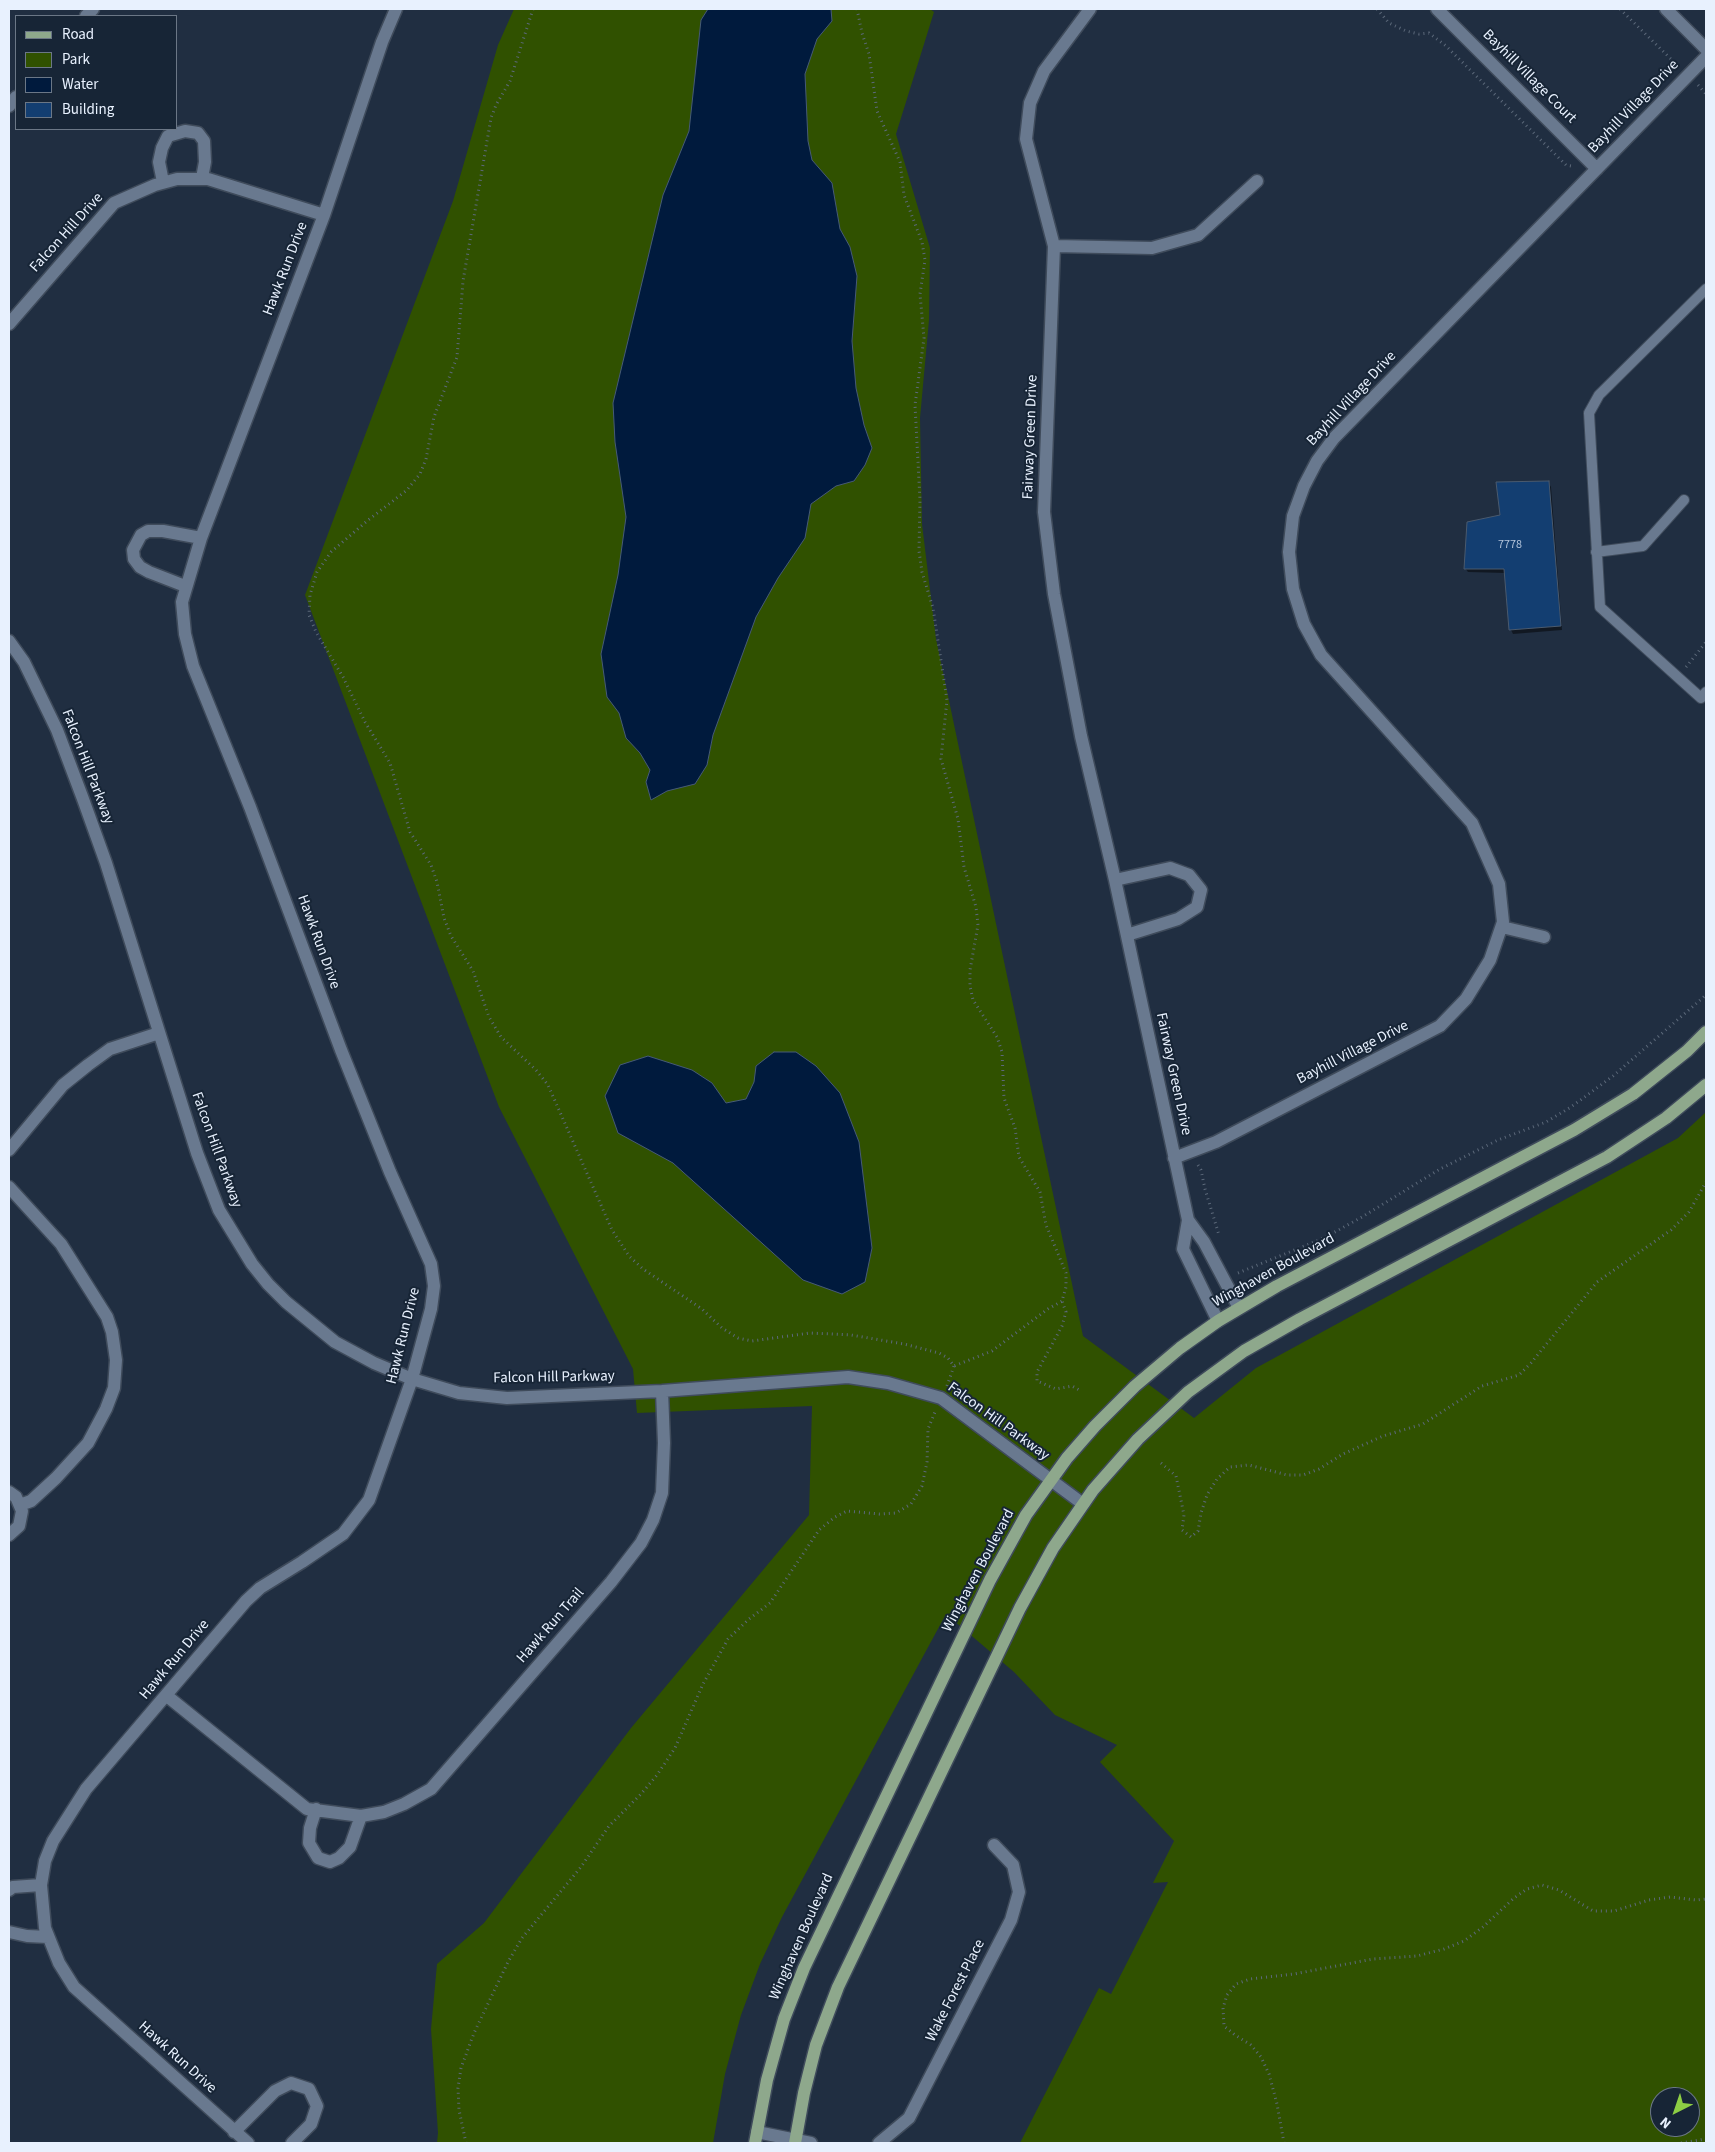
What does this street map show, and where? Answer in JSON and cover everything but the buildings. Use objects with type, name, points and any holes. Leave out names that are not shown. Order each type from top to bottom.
[{"type":"main road","name":"Winghaven Boulevard","points":[[756,2138],[767,2080],[784,2018],[804,1968],[990,1580],[1026,1515],[1094,1426],[1134,1386],[1180,1348],[1218,1321],[1326,1260],[1574,1130],[1633,1094],[1687,1051],[1706,1032]]},
{"type":"main road","points":[[795,2142],[804,2093],[816,2045],[838,1987],[1020,1608],[1053,1548],[1083,1504],[1138,1439],[1188,1392],[1244,1351],[1300,1319],[1607,1157],[1666,1118],[1706,1085]]},
{"type":"street","name":"Hawk Run Drive","points":[[248,2143],[74,1986],[59,1963],[44,1928],[41,1885],[45,1860],[53,1841],[86,1789],[246,1601],[260,1588],[343,1534],[369,1500],[412,1379],[431,1309],[434,1286],[431,1264],[390,1172],[340,1050],[250,807],[193,666],[185,634],[182,602],[185,586],[201,538],[324,215],[382,42],[396,9]]},
{"type":"street","name":"Fairway Green Drive","points":[[1090,9],[1044,71],[1030,103],[1026,139],[1054,246],[1044,512],[1057,613],[1081,736],[1116,880],[1188,1220],[1204,1242],[1239,1308]]},
{"type":"street","name":"Bayhill Village Court","points":[[1437,9],[1597,169]]},
{"type":"street","points":[[1666,9],[1706,49]]},
{"type":"street","name":"Bayhill Village Drive","points":[[1174,1158],[1216,1142],[1440,1026],[1466,998],[1490,960],[1502,927],[1499,884],[1472,823],[1321,655],[1304,624],[1293,589],[1289,552],[1293,516],[1304,486],[1317,461],[1334,438],[1706,57]]},
{"type":"street","points":[[163,182],[160,162],[162,148],[168,136],[186,131],[198,132],[204,141],[205,162],[202,178]]},
{"type":"street","name":"Falcon Hill Drive","points":[[9,324],[114,203],[163,182],[177,179],[202,178],[324,215]]},
{"type":"street","points":[[1054,246],[1152,248],[1198,236],[1257,181]]},
{"type":"street","points":[[185,586],[140,567],[134,559],[133,550],[141,535],[148,531],[163,531],[201,538]]},
{"type":"street","name":"Falcon Hill Parkway","points":[[9,641],[24,662],[57,730],[106,863],[197,1153],[219,1210],[252,1264],[268,1284],[286,1302],[335,1342],[374,1363],[412,1379],[459,1393],[507,1398],[662,1391],[848,1377],[888,1383],[941,1398],[1083,1504]]},
{"type":"street","points":[[1116,880],[1170,868],[1189,875],[1201,890],[1197,907],[1178,919],[1127,935]]},
{"type":"street","points":[[1502,927],[1544,936]]},
{"type":"street","points":[[9,1150],[63,1085],[88,1065],[110,1049],[159,1033]]},
{"type":"street","points":[[9,1187],[61,1244],[107,1317],[112,1332],[116,1360],[114,1388],[106,1409],[88,1443],[56,1478],[31,1501],[20,1505]]},
{"type":"street","name":"Fairway Green Drive","points":[[1188,1220],[1182,1249],[1218,1321]]},
{"type":"street","name":"Hawk Run Trail","points":[[167,1696],[307,1809],[361,1816],[384,1812],[404,1804],[431,1789],[604,1589],[641,1543],[653,1520],[662,1493],[664,1443],[662,1391]]},
{"type":"street","points":[[9,1492],[16,1497],[20,1505],[22,1519],[19,1526],[9,1535]]},
{"type":"street","points":[[316,1809],[310,1828],[309,1843],[318,1858],[330,1862],[339,1858],[350,1847],[361,1816]]},
{"type":"street","name":"Wake Forest Place","points":[[879,2143],[909,2118],[1012,1920],[1019,1892],[1013,1865],[994,1845]]},
{"type":"street","points":[[9,1890],[13,1887],[41,1885]]},
{"type":"street","points":[[9,1932],[27,1936],[48,1937]]},
{"type":"street","points":[[234,2132],[274,2091],[291,2083],[309,2090],[317,2106],[311,2124],[292,2143]]},
{"type":"street","points":[[756,2138],[811,2143]]},
{"type":"lane","points":[[1706,288],[1599,396],[1589,413],[1600,607],[1701,698],[1706,692]]},
{"type":"lane","points":[[1596,552],[1643,546],[1684,500]]},
{"type":"path","points":[[466,2143],[458,2088],[461,2068],[474,2033],[508,1962],[522,1938],[581,1867],[609,1826],[657,1775],[675,1748],[703,1684],[728,1639],[749,1619],[770,1603],[819,1530],[835,1517],[847,1511],[879,1514],[896,1513],[911,1504],[922,1486],[927,1462],[928,1429],[953,1374],[954,1366],[948,1358],[939,1353],[895,1342],[851,1335],[810,1333],[752,1341],[738,1338],[722,1328],[702,1309],[642,1269],[629,1256],[612,1230],[548,1084],[501,1037],[489,1017],[473,971],[451,936],[444,918],[438,882],[431,865],[410,832],[390,762],[365,722],[343,678],[316,632],[309,615],[310,595],[317,572],[332,552],[366,520],[407,490],[420,474],[426,459],[434,417],[457,357],[463,281],[491,118],[510,81],[532,9]]},
{"type":"path","points":[[857,9],[862,33],[870,54],[877,111],[900,162],[904,195],[922,242],[925,260],[920,294],[923,346],[914,405],[920,500],[919,551],[922,572],[933,608],[947,700],[941,759],[958,820],[964,867],[976,907],[978,925],[970,970],[970,986],[974,1000],[997,1037],[1002,1052],[1004,1098],[1015,1128],[1019,1157],[1040,1192],[1046,1225],[1066,1273],[1066,1287],[1062,1301],[1066,1312],[1062,1326],[1036,1372],[1037,1381],[1056,1389],[1072,1386],[1081,1391]]},
{"type":"path","points":[[1377,9],[1389,24],[1419,34],[1429,33],[1446,46],[1566,165],[1597,169]]},
{"type":"path","points":[[1620,9],[1706,94]]},
{"type":"path","points":[[1685,668],[1706,642]]},
{"type":"path","points":[[1233,1268],[1239,1274],[1324,1238],[1440,1169],[1498,1140],[1546,1122],[1571,1108],[1613,1076],[1706,995]]},
{"type":"path","points":[[1188,1152],[1201,1170],[1221,1242]]},
{"type":"path","points":[[1161,1463],[1176,1476],[1184,1514],[1182,1530],[1191,1538],[1198,1531],[1207,1495],[1216,1479],[1230,1467],[1249,1465],[1287,1475],[1303,1475],[1320,1469],[1343,1454],[1383,1436],[1423,1424],[1482,1386],[1519,1374],[1531,1363],[1597,1282],[1671,1230],[1689,1212],[1706,1182]]},
{"type":"path","points":[[954,1366],[992,1351],[1048,1308],[1062,1301]]},
{"type":"path","points":[[1284,2143],[1269,2074],[1261,2057],[1251,2046],[1224,2026],[1223,2008],[1227,1995],[1236,1984],[1250,1979],[1294,1974],[1373,1959],[1417,1956],[1444,1949],[1464,1942],[1527,1889],[1542,1885],[1559,1890],[1593,1911],[1614,1911],[1649,1900],[1670,1897],[1696,1900],[1706,1899]]},
{"type":"path","points":[[1681,2143],[1706,2139]]},
{"type":"green space","points":[[514,9],[930,9],[934,12],[896,134],[930,248],[929,320],[920,418],[922,524],[936,639],[1083,1336],[1194,1418],[1256,1368],[1678,1138],[1706,1112],[1706,2143],[1020,2143],[1099,1988],[1111,1994],[1168,1882],[1153,1883],[1174,1841],[1100,1762],[1117,1745],[1055,1715],[1014,1672],[946,1614],[782,1917],[760,1964],[741,2015],[725,2074],[713,2143],[437,2143],[438,2133],[431,2029],[437,1964],[484,1923],[631,1728],[809,1515],[812,1406],[637,1413],[633,1369],[499,1107],[305,595],[453,201],[498,45]]},
{"type":"water","points":[[708,9],[831,9],[832,21],[817,39],[805,74],[808,141],[812,160],[832,183],[840,229],[850,247],[857,276],[852,341],[856,388],[864,425],[872,448],[865,465],[854,481],[836,486],[811,504],[805,538],[778,578],[756,617],[713,735],[707,765],[695,784],[667,791],[651,800],[646,782],[650,770],[640,753],[626,738],[619,713],[607,697],[601,654],[618,575],[626,517],[615,442],[613,403],[663,195],[689,131],[701,20]]},
{"type":"water","points":[[774,1052],[796,1052],[816,1066],[840,1093],[859,1142],[872,1248],[865,1282],[842,1294],[803,1280],[673,1163],[618,1133],[605,1096],[620,1065],[648,1056],[692,1070],[712,1083],[726,1103],[746,1099],[754,1082],[756,1066]]}]
